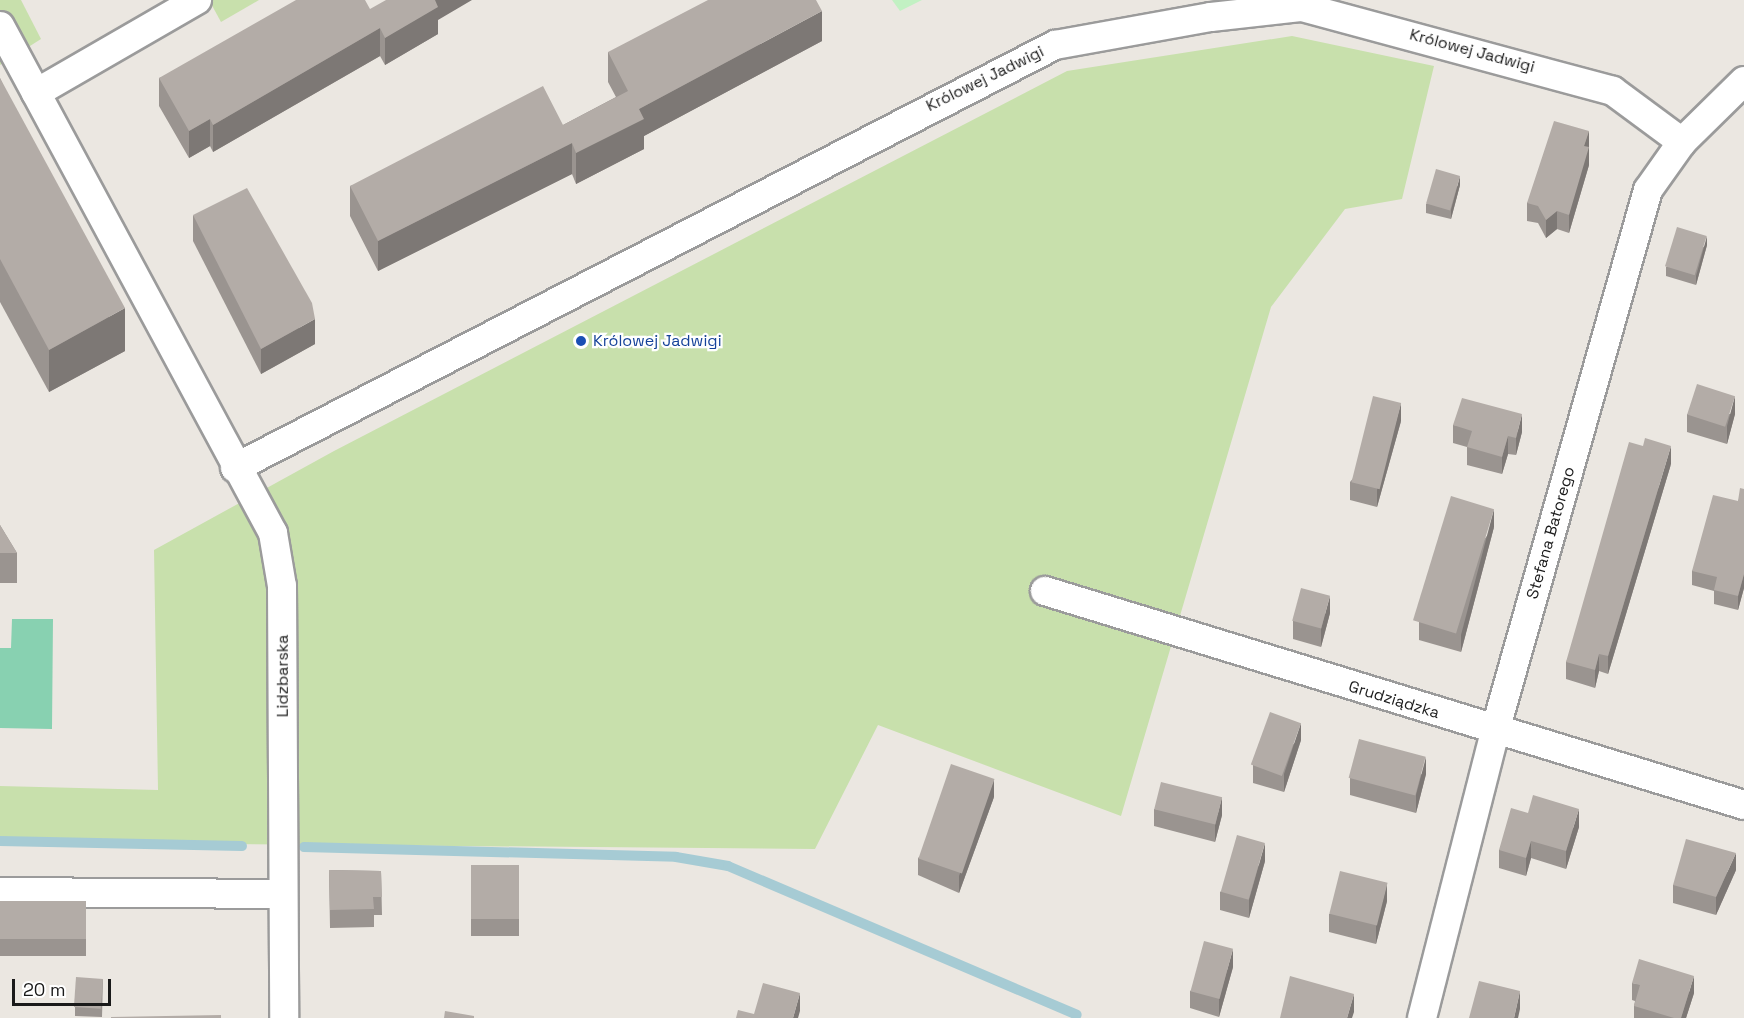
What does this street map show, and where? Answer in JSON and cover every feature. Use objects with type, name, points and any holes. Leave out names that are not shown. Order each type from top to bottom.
[{"type":"street","points":[[36,93],[197,0]]},
{"type":"street","name":"Królowej Jadwigi","points":[[235,468],[1055,45],[1302,7],[1612,91],[1682,142]]},
{"type":"street","name":"Lidzbarska","points":[[0,26],[235,468],[273,533],[282,586],[284,1018]]},
{"type":"street","name":"Stefana Batorego","points":[[1422,1018],[1495,731],[1648,190],[1682,142],[1744,81]]},
{"type":"street","name":"Grudziądzka","points":[[1046,591],[1495,731],[1744,805]]},
{"type":"street","points":[[0,892],[283,894]]},
{"type":"green space","points":[[0,0],[21,0],[41,39],[0,65]]},
{"type":"green space","points":[[209,0],[259,0],[221,22]]},
{"type":"green space","points":[[892,0],[922,0],[900,11]]},
{"type":"green space","points":[[1292,36],[1434,66],[1402,199],[1345,209],[1271,307],[1121,816],[878,725],[815,849],[0,842],[0,786],[158,790],[154,550],[334,451],[1067,71]]},
{"type":"green space","points":[[12,619],[53,619],[52,729],[0,728],[0,648],[11,648]]},
{"type":"building","points":[[296,0],[365,0],[370,9],[386,0],[435,0],[438,7],[385,38],[380,28],[213,125],[210,119],[189,131],[159,78]]},
{"type":"building","points":[[708,0],[816,0],[822,11],[639,109],[644,119],[576,153],[572,143],[378,241],[350,186],[543,86],[563,125],[628,91],[608,52]]},
{"type":"building","points":[[0,78],[125,308],[49,350],[0,259]]},
{"type":"building","points":[[1554,121],[1589,131],[1584,146],[1589,147],[1569,215],[1557,211],[1546,220],[1538,206],[1527,203]]},
{"type":"building","points":[[1436,169],[1460,176],[1450,210],[1426,204]]},
{"type":"building","points":[[247,188],[312,303],[315,319],[261,349],[193,215]]},
{"type":"building","points":[[1677,227],[1707,236],[1695,275],[1665,266]]},
{"type":"building","points":[[1697,384],[1735,396],[1725,427],[1687,414]]},
{"type":"building","points":[[1373,396],[1401,403],[1380,489],[1351,482]]},
{"type":"building","points":[[1462,398],[1522,414],[1516,438],[1508,436],[1502,457],[1467,447],[1472,431],[1453,425]]},
{"type":"building","points":[[1645,438],[1671,446],[1608,656],[1599,654],[1595,670],[1566,662],[1629,442],[1643,446]]},
{"type":"building","points":[[1740,488],[1744,489],[1744,574],[1738,596],[1714,590],[1717,577],[1692,571],[1713,495],[1738,501]]},
{"type":"building","points":[[1451,496],[1494,509],[1456,633],[1413,620]]},
{"type":"building","points":[[0,525],[17,553],[0,553]]},
{"type":"building","points":[[1301,588],[1330,596],[1321,629],[1292,621]]},
{"type":"building","points":[[1270,712],[1301,723],[1282,776],[1251,765]]},
{"type":"building","points":[[1359,739],[1426,757],[1415,795],[1349,778]]},
{"type":"building","points":[[951,764],[994,779],[962,874],[918,859]]},
{"type":"building","points":[[1161,782],[1222,797],[1215,824],[1154,809]]},
{"type":"building","points":[[1533,795],[1579,809],[1566,851],[1531,841],[1526,858],[1499,850],[1511,808],[1528,813]]},
{"type":"building","points":[[1237,835],[1265,843],[1249,900],[1221,892]]},
{"type":"building","points":[[1686,839],[1736,853],[1716,897],[1673,885]]},
{"type":"building","points":[[471,865],[519,865],[519,919],[471,919]]},
{"type":"building","points":[[329,870],[381,871],[382,897],[373,897],[374,909],[330,910]]},
{"type":"building","points":[[1340,871],[1388,883],[1377,926],[1329,914]]},
{"type":"building","points":[[0,901],[86,901],[86,939],[0,939]]},
{"type":"building","points":[[1204,941],[1233,949],[1220,999],[1191,991]]},
{"type":"building","points":[[1639,959],[1694,976],[1681,1018],[1634,1006],[1640,985],[1632,983]]},
{"type":"building","points":[[1290,976],[1354,994],[1347,1018],[1280,1018]]},
{"type":"building","points":[[76,977],[103,979],[101,1009],[74,1007]]},
{"type":"building","points":[[1479,981],[1520,991],[1514,1018],[1469,1018]]},
{"type":"building","points":[[763,983],[800,993],[793,1018],[736,1018],[738,1010],[754,1014]]},
{"type":"building","points":[[445,1011],[474,1016],[474,1018],[444,1018]]},
{"type":"building","points":[[221,1015],[221,1018],[111,1018],[111,1017]]},
{"type":"waterway","points":[[0,841],[242,846]]},
{"type":"waterway","points":[[304,847],[676,857],[728,866],[1077,1015]]},
{"type":"place","name":"Królowej Jadwigi","points":[[581,341]]}]
